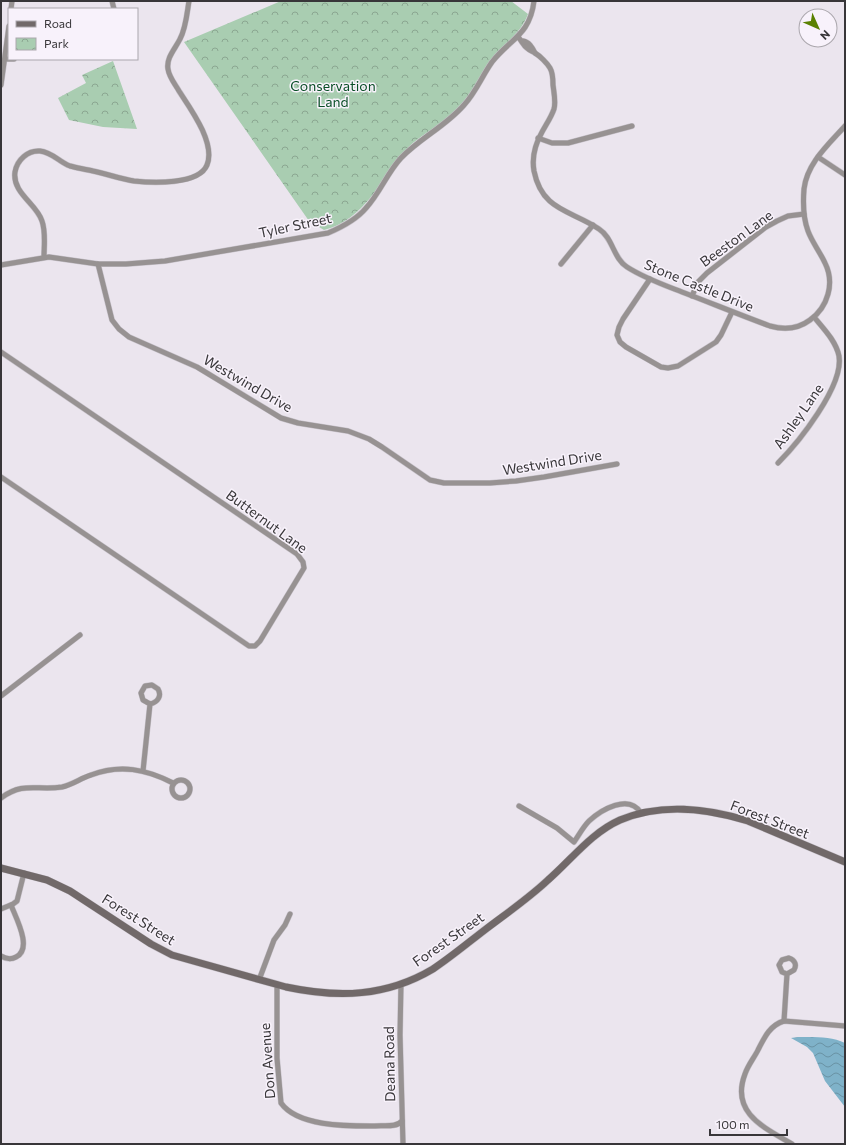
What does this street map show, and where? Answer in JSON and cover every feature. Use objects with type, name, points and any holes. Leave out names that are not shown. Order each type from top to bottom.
[{"type":"street","points":[[44,257],[44,226],[42,220],[19,190],[15,179],[16,167],[20,160],[26,155],[37,151],[45,152],[70,166],[136,181],[157,182],[193,178],[200,174],[206,167],[208,151],[201,128],[172,80],[168,69],[170,57],[183,33],[189,1]]},
{"type":"street","name":"Tyler Street","points":[[1,266],[44,257],[59,257],[98,264],[126,264],[165,260],[328,233],[340,228],[366,208],[400,159],[440,127],[463,106],[493,62],[518,37],[528,23],[532,13],[534,1]]},
{"type":"street","points":[[1,85],[8,33]]},
{"type":"street","name":"Stone Castle Drive","points":[[518,37],[532,47],[535,53],[550,69],[555,98],[552,114],[535,146],[533,162],[536,178],[541,190],[550,201],[562,211],[593,225],[605,234],[622,263],[630,269],[650,279],[770,326],[790,328],[801,325],[814,317],[826,300],[829,290],[829,279],[826,264],[808,232],[804,214],[805,187],[807,176],[818,157],[845,126]]},
{"type":"street","points":[[538,138],[552,143],[568,142],[632,126]]},
{"type":"street","points":[[818,157],[845,175]]},
{"type":"street","name":"Beeston Lane","points":[[692,296],[698,282],[707,273],[766,228],[788,216],[804,214]]},
{"type":"street","points":[[561,264],[593,225]]},
{"type":"street","name":"Westwind Drive","points":[[98,264],[112,320],[119,329],[129,337],[197,367],[281,418],[298,423],[348,432],[369,439],[430,480],[444,483],[502,483],[544,478],[617,464]]},
{"type":"street","points":[[650,279],[623,319],[617,335],[620,342],[626,347],[661,367],[668,368],[678,366],[716,342],[732,312]]},
{"type":"street","name":"Ashley Lane","points":[[778,463],[787,454],[826,400],[837,377],[839,367],[838,355],[834,344],[814,317]]},
{"type":"street","name":"Butternut Lane","points":[[1,477],[249,646],[255,646],[260,642],[304,568],[304,562],[296,554],[2,355]]},
{"type":"street","points":[[1,696],[80,635]]},
{"type":"street","points":[[143,771],[150,704]]},
{"type":"street","points":[[1,798],[20,788],[61,787],[103,771],[126,769],[143,771],[158,775],[173,783]]},
{"type":"street","points":[[574,842],[588,822],[602,811],[611,807],[623,804],[633,805],[638,808],[641,813]]},
{"type":"street","points":[[519,806],[557,828],[581,848]]},
{"type":"street","name":"Forest Street","points":[[1,868],[47,880],[70,891],[164,951],[182,959],[277,985],[304,991],[338,995],[365,992],[401,984],[432,969],[548,881],[581,848],[611,824],[641,813],[658,810],[683,810],[732,816],[845,862]]},
{"type":"street","points":[[1,909],[11,905],[18,899],[24,873]]},
{"type":"street","points":[[1,956],[8,959],[15,958],[21,954],[24,947],[24,940],[11,905]]},
{"type":"street","points":[[259,980],[274,940],[290,914]]},
{"type":"street","points":[[784,1021],[787,974]]},
{"type":"street","name":"Deana Road","points":[[401,984],[400,1035],[403,1144]]},
{"type":"street","name":"Don Avenue","points":[[277,985],[278,1064],[281,1103],[285,1109],[314,1121],[335,1125],[396,1125],[402,1121]]},
{"type":"street","points":[[792,1144],[754,1120],[746,1110],[742,1095],[743,1081],[749,1065],[768,1031],[784,1021],[845,1026]]},
{"type":"green space","name":"Conservation Land","points":[[281,1],[511,1],[528,14],[522,26],[492,59],[470,93],[457,109],[441,123],[409,146],[361,208],[350,218],[338,225],[324,230],[309,221],[184,42]]},
{"type":"green space","points":[[113,61],[137,129],[103,127],[69,120],[58,98],[86,83],[82,75]]},
{"type":"water","points":[[791,1038],[828,1038],[845,1043],[845,1107],[825,1081],[813,1053],[807,1047]]}]
